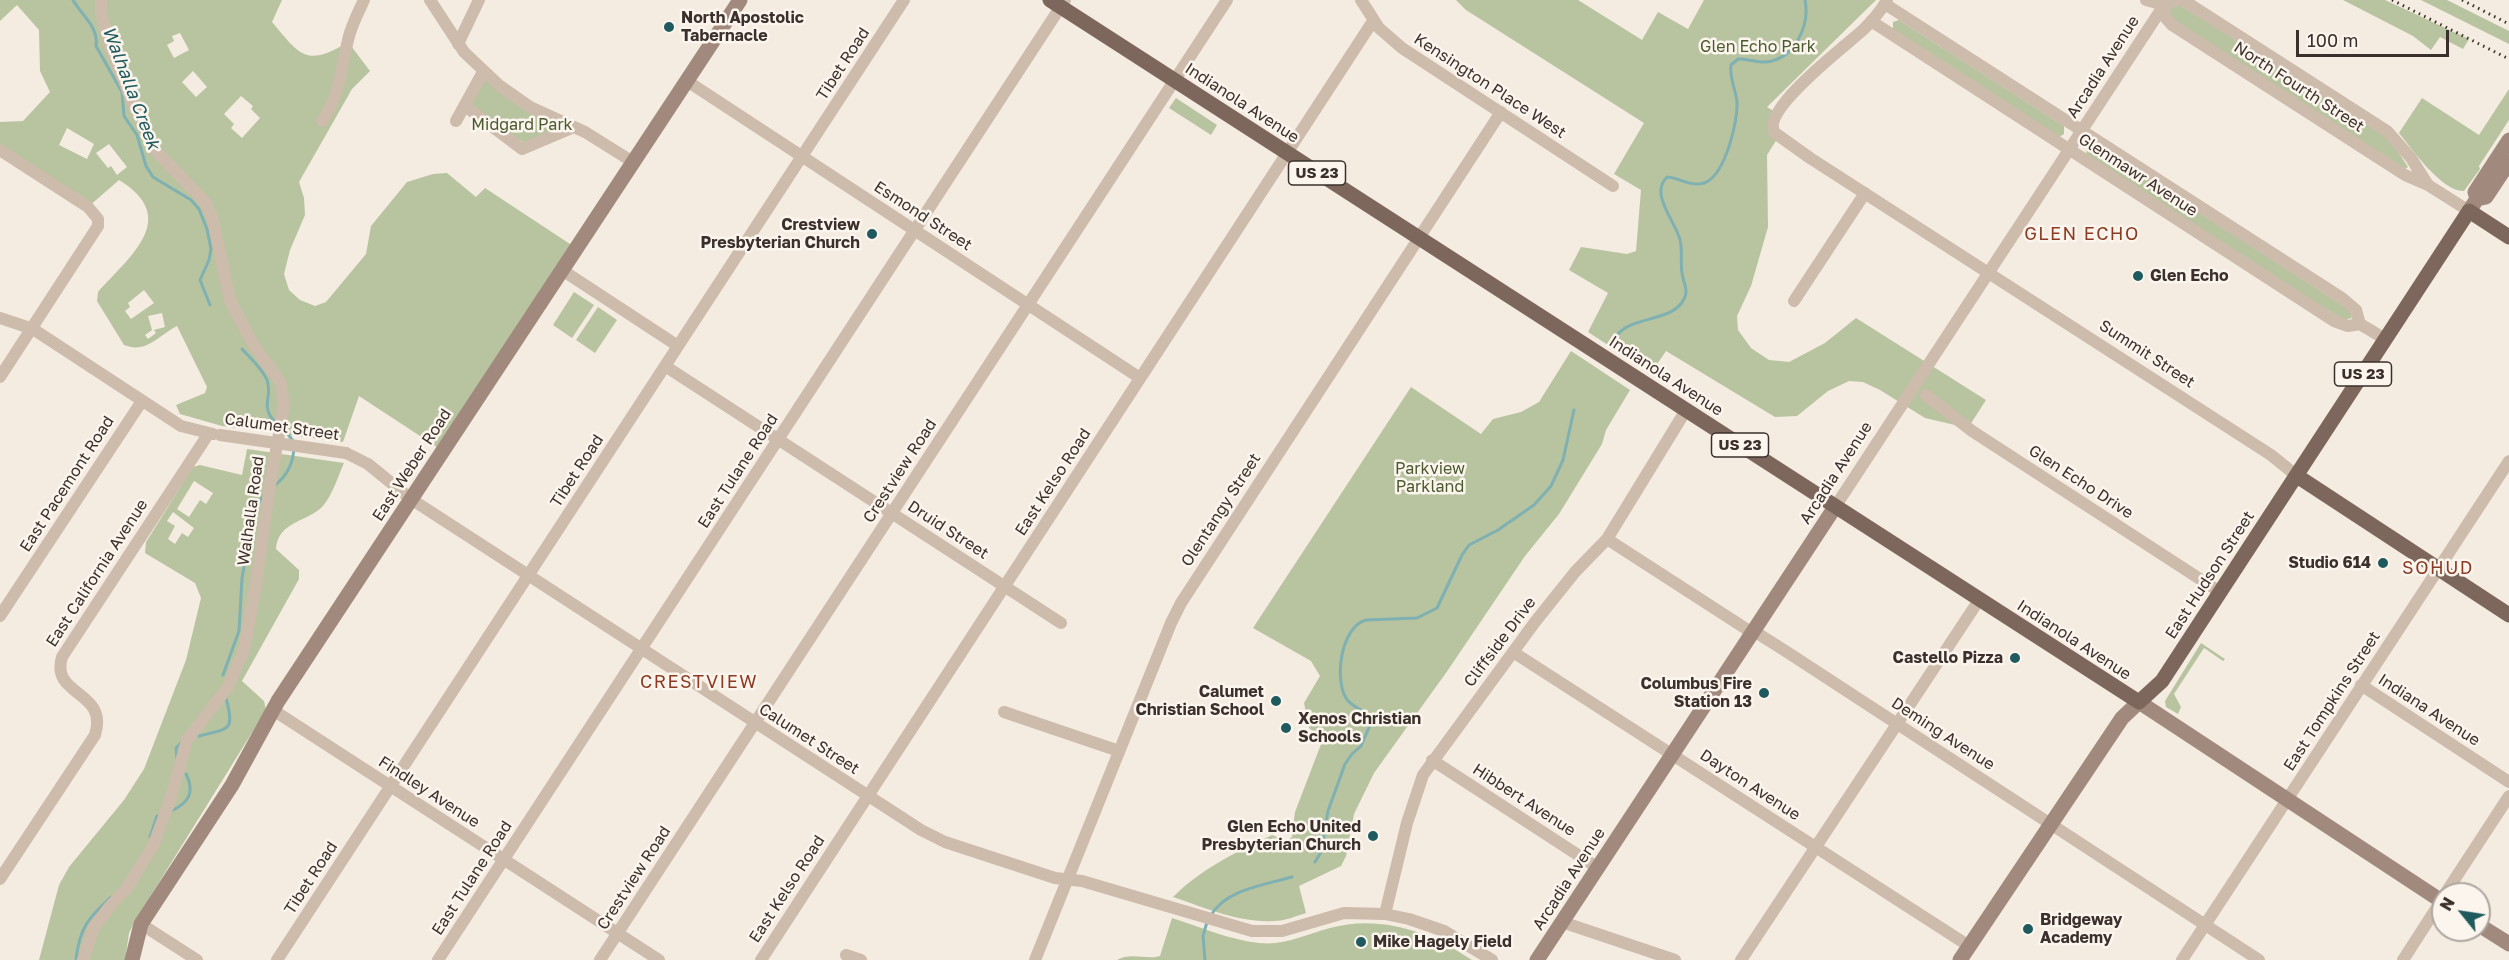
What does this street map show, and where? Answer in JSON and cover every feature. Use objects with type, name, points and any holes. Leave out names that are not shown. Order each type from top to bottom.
[{"type":"main road","name":"Indianola Avenue","points":[[1058,2],[1174,81],[2139,702]]},
{"type":"main road","points":[[2473,205],[2509,237]]},
{"type":"main road","name":"East Hudson Street","points":[[2139,702],[2162,681],[2473,205]]},
{"type":"main road","name":"Summit Street","points":[[2297,476],[2509,615]]},
{"type":"street","name":"Walhalla Road","points":[[83,960],[94,927],[128,888],[153,846],[171,798],[187,740],[228,687],[244,650],[284,405],[281,383],[253,344],[230,300],[213,220],[206,203],[156,151],[133,104],[110,46],[101,12],[101,0]]},
{"type":"street","points":[[322,121],[329,110],[341,75],[348,38],[364,0]]},
{"type":"street","points":[[429,0],[458,44],[483,72],[530,107],[598,139],[633,162]]},
{"type":"street","points":[[458,44],[479,0]]},
{"type":"street","name":"East Weber Road","points":[[132,960],[141,924],[232,785],[273,710],[740,0]]},
{"type":"street","name":"Tibet Road","points":[[277,960],[904,0]]},
{"type":"street","name":"Crestview Road","points":[[600,960],[1227,0]]},
{"type":"street","name":"Kensington Place West","points":[[1361,0],[1373,21],[1402,48],[1613,186]]},
{"type":"street","name":"North Fourth Street","points":[[2146,0],[2171,2],[2183,0],[2387,131],[2411,158],[2428,185]]},
{"type":"street","name":"East Tulane Road","points":[[438,960],[915,230],[1058,2]]},
{"type":"street","points":[[1872,21],[1886,2]]},
{"type":"street","name":"Glenmawr Avenue","points":[[1886,2],[2342,298],[2356,310],[2361,324],[2385,339]]},
{"type":"street","name":"North Fourth Street","points":[[2171,2],[2165,17],[2172,25],[2405,175],[2473,205]]},
{"type":"street","name":"Arcadia Avenue","points":[[1537,960],[2069,150],[2171,2]]},
{"type":"street","name":"East Kelso Road","points":[[760,960],[1373,21]]},
{"type":"street","name":"Glenmawr Avenue","points":[[1872,21],[2334,321],[2348,326],[2361,324]]},
{"type":"street","name":"Summit Street","points":[[1872,21],[1794,91],[1773,120],[1772,129],[1779,137],[2271,455],[2297,476]]},
{"type":"street","points":[[456,121],[483,72]]},
{"type":"street","name":"Esmond Street","points":[[687,81],[1140,378]]},
{"type":"street","points":[[465,106],[522,149],[574,128]]},
{"type":"street","name":"Olentangy Street","points":[[1035,960],[1171,622],[1192,584],[1501,112]]},
{"type":"street","name":"East Hudson Street","points":[[2473,205],[2475,192],[2509,140]]},
{"type":"street","points":[[0,150],[88,207],[98,219],[96,232],[0,377]]},
{"type":"street","name":"East Hudson Street","points":[[2473,205],[2486,197],[2509,162]]},
{"type":"street","points":[[1794,301],[1865,193]]},
{"type":"street","points":[[562,270],[678,346]]},
{"type":"street","name":"Calumet Street","points":[[0,318],[33,329],[181,426],[214,434],[346,453],[368,464],[411,499],[528,576],[754,724],[939,839],[1055,878],[1078,880],[1236,927],[1269,932],[1344,913],[1385,914],[1409,919],[1444,931],[1492,960]]},
{"type":"street","name":"Druid Street","points":[[665,366],[1061,623]]},
{"type":"street","name":"Glen Echo Drive","points":[[1926,395],[1972,431],[2220,592]]},
{"type":"street","name":"East Pacemont Road","points":[[0,616],[142,401]]},
{"type":"street","name":"Cliffside Drive","points":[[1385,914],[1416,791],[1432,760],[1558,592],[1608,539],[1686,410]]},
{"type":"street","name":"East California Avenue","points":[[0,879],[96,735],[99,723],[97,710],[89,700],[69,687],[61,677],[59,664],[62,657],[214,434]]},
{"type":"street","name":"East Tompkins Street","points":[[2182,960],[2509,461]]},
{"type":"street","name":"Deming Avenue","points":[[1608,539],[2259,960]]},
{"type":"street","points":[[1741,960],[1980,600]]},
{"type":"street","name":"Dayton Avenue","points":[[1513,652],[1969,946]]},
{"type":"street","name":"Indiana Avenue","points":[[2361,685],[2509,782]]},
{"type":"street","name":"East Hudson Street","points":[[1960,960],[2121,718],[2139,702]]},
{"type":"street","name":"Indianola Avenue","points":[[2139,702],[2431,890]]},
{"type":"street","name":"Findley Avenue","points":[[273,710],[659,960]]},
{"type":"street","points":[[1004,712],[1119,751]]},
{"type":"street","name":"Hibbert Avenue","points":[[1432,760],[1598,868]]},
{"type":"street","points":[[2453,882],[2509,796]]},
{"type":"street","points":[[2403,960],[2431,917]]},
{"type":"street","points":[[1562,922],[1675,960]]},
{"type":"street","points":[[141,924],[197,960]]},
{"type":"street","points":[[2491,933],[2509,944]]},
{"type":"street","points":[[846,955],[861,960]]},
{"type":"green space","points":[[0,0],[282,0],[272,22],[297,50],[313,56],[334,50],[348,42],[370,71],[352,89],[299,182],[304,198],[305,215],[290,250],[284,274],[289,290],[300,300],[315,306],[326,302],[366,254],[371,226],[407,182],[433,174],[447,173],[476,197],[485,188],[576,248],[443,451],[359,396],[343,442],[222,426],[180,414],[176,405],[205,393],[207,387],[177,326],[145,346],[124,345],[97,301],[98,292],[124,265],[144,237],[148,223],[146,208],[137,194],[119,180],[88,207],[0,150],[0,122],[23,121],[50,92],[40,71],[39,30],[17,5],[0,21]],"holes":[[[180,33],[189,50],[174,58],[167,45],[174,41],[172,36]],[[193,71],[207,87],[196,97],[182,82]],[[241,96],[253,106],[251,109],[260,118],[242,138],[231,128],[234,124],[224,114]],[[67,128],[94,144],[87,159],[59,145]],[[109,144],[127,167],[117,175],[111,166],[108,168],[96,153]],[[144,290],[154,303],[131,319],[125,311],[130,307],[128,303]],[[162,313],[165,327],[154,330],[156,333],[148,339],[145,335],[152,330],[148,316]]]},
{"type":"green space","name":"Glen Echo Park","points":[[1456,0],[1578,0],[1642,40],[1658,12],[1688,29],[1704,0],[1876,0],[1767,107],[1777,113],[1779,136],[1767,155],[1768,227],[1751,286],[1737,316],[1738,330],[1751,348],[1769,360],[1789,362],[1825,343],[1856,318],[1986,400],[1968,428],[1925,418],[1880,390],[1863,382],[1849,381],[1828,391],[1797,416],[1775,417],[1666,351],[1651,373],[1588,332],[1608,293],[1569,270],[1581,247],[1627,254],[1636,251],[1641,190],[1614,174],[1644,123],[1466,10]]},
{"type":"green space","points":[[2343,0],[2385,0],[2469,39],[2463,49],[2440,37],[2431,50],[2413,36]]},
{"type":"green space","points":[[2421,0],[2447,0],[2509,31],[2509,44]]},
{"type":"green space","points":[[2177,3],[2367,123],[2391,141],[2408,167],[2405,169],[2171,19],[2168,8]]},
{"type":"green space","points":[[1899,20],[2064,126],[2064,134],[2059,137],[1893,30],[1893,22]]},
{"type":"green space","name":"Midgard Park","points":[[483,72],[574,127],[528,145],[465,106]]},
{"type":"green space","points":[[2509,89],[2509,120],[2464,191],[2446,185],[2437,177],[2419,159],[2399,133],[2422,98],[2479,135]]},
{"type":"green space","points":[[1176,98],[1217,125],[1211,135],[1169,108]]},
{"type":"green space","points":[[2093,144],[2350,310],[2352,318],[2343,320],[2086,156],[2087,147]]},
{"type":"green space","points":[[574,292],[594,305],[572,338],[553,325]]},
{"type":"green space","points":[[598,307],[617,320],[595,353],[576,340]]},
{"type":"green space","name":"Parkview Parkland","points":[[1571,351],[1630,390],[1606,430],[1602,444],[1559,514],[1525,556],[1448,670],[1374,773],[1354,814],[1346,856],[1341,866],[1299,886],[1306,913],[1282,920],[1248,920],[1173,897],[1195,878],[1245,848],[1272,835],[1287,841],[1292,837],[1295,812],[1323,739],[1309,728],[1304,703],[1320,676],[1311,661],[1253,628],[1411,387],[1481,434],[1493,419],[1521,412],[1539,402]]},
{"type":"green space","points":[[247,449],[344,463],[323,506],[288,527],[278,540],[276,549],[299,570],[299,579],[242,681],[264,701],[266,710],[135,921],[129,933],[125,960],[39,960],[59,885],[69,867],[124,800],[144,769],[186,660],[201,598],[195,583],[145,553],[146,542],[193,467],[200,465],[242,475]],"holes":[[[194,481],[213,493],[206,504],[200,500],[189,517],[177,509]],[[173,512],[194,528],[188,537],[182,533],[175,544],[168,539],[175,526],[167,521]]]},
{"type":"green space","points":[[2201,643],[2225,659],[2223,661],[2204,648],[2174,694],[2181,707],[2178,714],[2166,707],[2165,701]]},
{"type":"green space","name":"Mike Hagely Field","points":[[1172,918],[1215,933],[1259,943],[1278,943],[1349,924],[1386,925],[1404,928],[1440,941],[1472,960],[1117,960],[1128,957],[1160,956]]},
{"type":"waterway","name":"Walhalla Creek","points":[[73,0],[92,27],[96,46],[122,92],[124,116],[137,135],[146,166],[153,177],[191,200],[199,209],[207,229],[211,249],[200,280],[210,305]]},
{"type":"waterway","points":[[1617,335],[1633,324],[1671,312],[1684,299],[1686,289],[1681,269],[1681,244],[1662,200],[1662,184],[1667,177],[1695,184],[1704,183],[1718,170],[1733,135],[1737,111],[1731,65],[1738,59],[1766,62],[1785,55],[1803,30],[1805,0]]},
{"type":"waterway","name":"Walhalla Creek","points":[[242,349],[259,367],[267,380],[269,391],[267,405],[274,421]]},
{"type":"waterway","points":[[1315,862],[1321,852],[1328,811],[1345,764],[1361,746],[1371,723],[1368,715],[1349,702],[1342,689],[1340,666],[1351,632],[1366,620],[1417,618],[1437,608],[1469,545],[1498,530],[1534,505],[1551,486],[1563,460],[1574,410]]},
{"type":"waterway","name":"Walhalla Creek","points":[[284,429],[293,441]]},
{"type":"waterway","name":"Walhalla Creek","points":[[275,485],[289,469],[294,448]]},
{"type":"waterway","name":"Walhalla Creek","points":[[223,675],[239,631],[242,578],[248,545],[258,504],[265,493]]},
{"type":"waterway","name":"Walhalla Creek","points":[[199,736],[227,727],[230,717],[226,698]]},
{"type":"waterway","points":[[177,759],[176,748],[183,741]]},
{"type":"waterway","points":[[171,811],[186,801],[189,796],[190,786],[186,774]]},
{"type":"waterway","name":"Walhalla Creek","points":[[150,837],[157,816]]},
{"type":"waterway","points":[[1210,917],[1225,900],[1235,894],[1292,877]]},
{"type":"waterway","name":"Walhalla Creek","points":[[76,960],[82,932],[96,911],[111,897]]},
{"type":"waterway","points":[[1205,960],[1203,936],[1207,922]]},
{"type":"railway","points":[[2392,0],[2509,59]]},
{"type":"railway","points":[[2462,0],[2509,24]]},
{"type":"place","name":"North Apostolic Tabernacle","points":[[669,27]]},
{"type":"place","name":"Crestview Presbyterian Church","points":[[872,234]]},
{"type":"place","name":"Glen Echo","points":[[2138,276]]},
{"type":"place","name":"Studio 614","points":[[2383,563]]},
{"type":"place","name":"Castello Pizza","points":[[2015,658]]},
{"type":"place","name":"Columbus Fire Station 13","points":[[1764,693]]},
{"type":"place","name":"Calumet Christian School","points":[[1276,701]]},
{"type":"place","name":"Xenos Christian Schools","points":[[1286,728]]},
{"type":"place","name":"Glen Echo United Presbyterian Church","points":[[1373,836]]},
{"type":"place","name":"Bridgeway Academy","points":[[2028,929]]},
{"type":"place","name":"Mike Hagely Field","points":[[1361,942]]},
{"type":"district","name":"GLEN ECHO","points":[[2082,234]]},
{"type":"district","name":"SOHUD","points":[[2438,568]]},
{"type":"district","name":"CRESTVIEW","points":[[699,682]]}]
